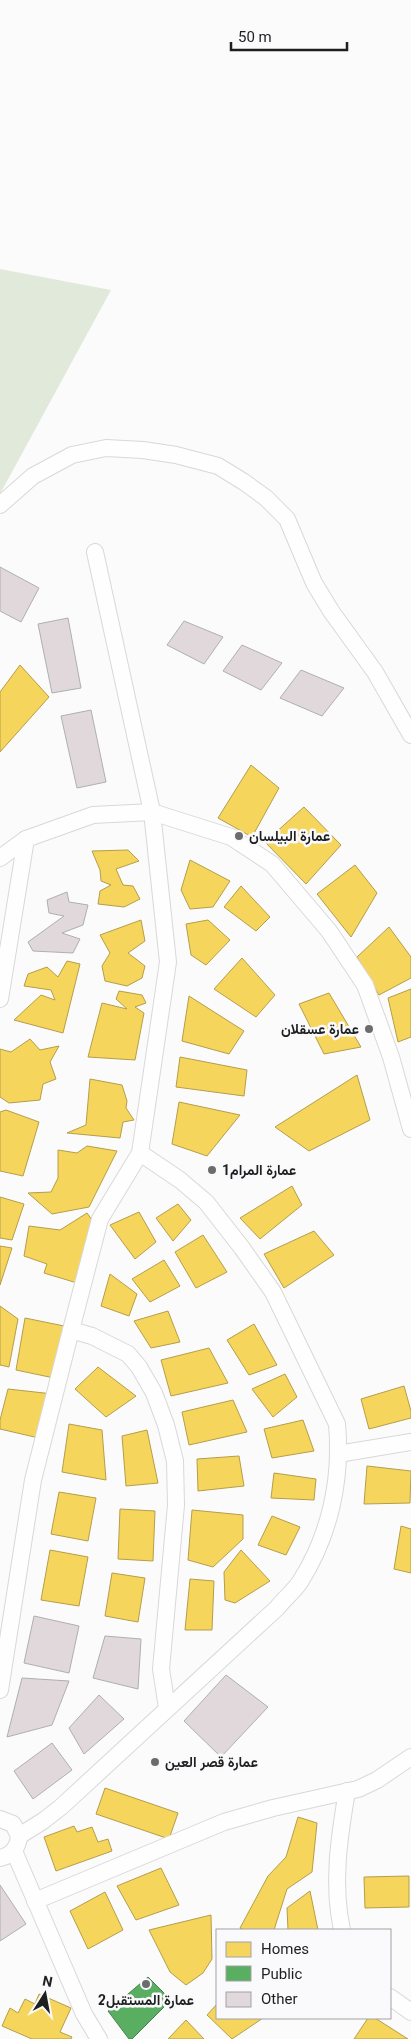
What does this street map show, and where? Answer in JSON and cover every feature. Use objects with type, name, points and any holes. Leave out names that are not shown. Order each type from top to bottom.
[{"type":"street","points":[[0,505],[33,476],[72,455],[106,448],[143,450],[176,455],[218,466],[266,498],[287,519],[314,583],[331,611],[375,672],[411,735]]},
{"type":"street","points":[[0,1690],[33,1480],[71,1330],[100,1220],[140,1153],[168,962],[152,812],[95,552]]},
{"type":"street","points":[[0,858],[26,838],[93,815],[152,812],[231,837],[272,864],[329,931],[365,984],[391,1057],[411,1129]]},
{"type":"street","points":[[0,999],[26,838]]},
{"type":"street","points":[[11,1849],[61,1807],[277,1608],[299,1583],[317,1552],[326,1527],[335,1490],[338,1454],[337,1424],[274,1292],[206,1202],[180,1180],[140,1153]]},
{"type":"street","points":[[71,1330],[92,1336],[128,1354],[140,1367],[154,1393],[166,1425],[175,1461],[176,1505],[160,1669],[167,1708]]},
{"type":"street","points":[[338,1454],[411,1442]]},
{"type":"street","points":[[35,1901],[224,1822],[273,1808],[358,1789],[377,1780],[411,1757]]},
{"type":"street","points":[[342,1929],[336,1879],[339,1837],[346,1791]]},
{"type":"street","points":[[0,1819],[12,1824],[11,1849],[84,2014],[99,2039]]},
{"type":"street","points":[[391,1998],[411,2012]]},
{"type":"shaded area","points":[[0,269],[111,290],[0,494]]},
{"type":"building: Homes","points":[[20,665],[49,697],[0,752],[0,692]]},
{"type":"building: Homes","points":[[251,765],[279,788],[252,837],[218,818]]},
{"type":"building: Homes","points":[[304,807],[341,845],[306,884],[265,842]]},
{"type":"building: Homes","points":[[128,850],[139,861],[116,869],[123,885],[133,886],[140,899],[124,907],[98,904],[100,891],[111,885],[101,881],[100,870],[92,851]]},
{"type":"building: Homes","points":[[190,860],[230,881],[213,907],[190,909],[181,890]]},
{"type":"building: Homes","points":[[355,865],[377,893],[351,937],[317,894]]},
{"type":"building: Homes","points":[[241,886],[270,917],[256,931],[224,907]]},
{"type":"building: Homes","points":[[141,920],[145,941],[128,953],[145,966],[142,978],[127,986],[105,981],[102,966],[110,953],[100,935]]},
{"type":"building: Homes","points":[[208,920],[230,940],[206,965],[191,955],[186,924]]},
{"type":"building: Homes","points":[[389,927],[411,957],[411,978],[379,995],[357,957]]},
{"type":"building: Homes","points":[[242,958],[275,995],[256,1017],[214,989]]},
{"type":"building: Homes","points":[[67,961],[80,964],[63,1033],[14,1020],[41,995],[55,1000],[51,990],[24,986],[28,974],[47,967],[58,977]]},
{"type":"building: Homes","points":[[411,989],[411,1037],[398,1042],[388,998]]},
{"type":"building: Homes","points":[[119,991],[142,995],[146,1003],[135,1007],[144,1013],[135,1060],[88,1057],[102,1003],[127,1009],[116,999]]},
{"type":"building: Homes","points":[[329,993],[361,1047],[324,1054],[299,1004]]},
{"type":"building: Homes","points":[[189,996],[244,1031],[229,1054],[182,1041]]},
{"type":"building: Homes","points":[[30,1039],[40,1050],[59,1046],[50,1062],[56,1079],[43,1084],[40,1100],[9,1103],[0,1097],[0,1049],[11,1052]]},
{"type":"building: Homes","points":[[180,1057],[247,1070],[244,1096],[176,1087]]},
{"type":"building: Homes","points":[[357,1075],[370,1120],[309,1151],[275,1127]]},
{"type":"building: Homes","points":[[90,1079],[122,1085],[127,1101],[126,1108],[134,1120],[123,1122],[120,1138],[67,1133],[86,1125]]},
{"type":"building: Homes","points":[[179,1102],[240,1115],[207,1156],[172,1144]]},
{"type":"building: Homes","points":[[6,1110],[39,1122],[23,1176],[0,1171],[0,1112]]},
{"type":"building: Homes","points":[[87,1146],[117,1151],[89,1207],[52,1214],[28,1193],[51,1192],[58,1178],[58,1150],[77,1153]]},
{"type":"building: Homes","points":[[292,1186],[302,1205],[260,1239],[240,1218]]},
{"type":"building: Homes","points":[[0,1197],[24,1204],[12,1240],[0,1238]]},
{"type":"building: Homes","points":[[178,1204],[191,1220],[173,1241],[156,1218]]},
{"type":"building: Homes","points":[[139,1212],[156,1242],[135,1259],[110,1225]]},
{"type":"building: Homes","points":[[87,1213],[95,1224],[77,1283],[44,1273],[47,1264],[24,1256],[29,1226],[60,1230]]},
{"type":"building: Homes","points":[[314,1231],[334,1255],[284,1288],[264,1254]]},
{"type":"building: Homes","points":[[203,1235],[227,1272],[196,1288],[175,1252]]},
{"type":"building: Homes","points":[[0,1246],[12,1248],[0,1285]]},
{"type":"building: Homes","points":[[164,1260],[180,1286],[150,1302],[132,1279]]},
{"type":"building: Homes","points":[[110,1274],[137,1294],[129,1316],[101,1306]]},
{"type":"building: Homes","points":[[0,1306],[18,1319],[9,1367],[0,1365]]},
{"type":"building: Homes","points":[[168,1311],[180,1342],[151,1348],[134,1321]]},
{"type":"building: Homes","points":[[25,1318],[69,1327],[54,1378],[16,1370]]},
{"type":"building: Homes","points":[[254,1324],[277,1365],[249,1375],[227,1340]]},
{"type":"building: Homes","points":[[209,1348],[228,1383],[171,1396],[161,1360]]},
{"type":"building: Homes","points":[[98,1367],[136,1396],[106,1417],[75,1389]]},
{"type":"building: Homes","points":[[285,1374],[297,1397],[273,1417],[252,1389]]},
{"type":"building: Homes","points":[[404,1386],[411,1418],[369,1429],[361,1399]]},
{"type":"building: Homes","points":[[8,1389],[53,1394],[43,1439],[0,1429],[0,1420]]},
{"type":"building: Homes","points":[[233,1400],[247,1432],[189,1445],[182,1412]]},
{"type":"building: Homes","points":[[303,1420],[314,1451],[272,1458],[264,1429]]},
{"type":"building: Homes","points":[[69,1424],[102,1430],[106,1480],[62,1472]]},
{"type":"building: Homes","points":[[147,1430],[158,1483],[126,1486],[122,1436]]},
{"type":"building: Homes","points":[[239,1456],[244,1486],[198,1491],[197,1459]]},
{"type":"building: Homes","points":[[367,1466],[411,1471],[410,1503],[364,1504]]},
{"type":"building: Homes","points":[[274,1473],[316,1479],[314,1500],[271,1498]]},
{"type":"building: Homes","points":[[59,1492],[96,1498],[88,1541],[51,1534]]},
{"type":"building: Homes","points":[[120,1509],[155,1511],[153,1561],[118,1559]]},
{"type":"building: Homes","points":[[192,1510],[243,1515],[243,1539],[213,1567],[188,1560]]},
{"type":"building: Homes","points":[[272,1516],[300,1527],[286,1555],[258,1545]]},
{"type":"building: Homes","points":[[401,1526],[411,1529],[411,1573],[394,1569]]},
{"type":"building: Homes","points":[[50,1550],[88,1557],[79,1606],[41,1600]]},
{"type":"building: Homes","points":[[241,1550],[270,1581],[235,1603],[225,1600],[224,1572]]},
{"type":"building: Homes","points":[[112,1573],[145,1578],[138,1622],[105,1616]]},
{"type":"building: Homes","points":[[190,1579],[214,1581],[212,1630],[185,1630]]},
{"type":"building: Homes","points":[[105,1788],[178,1813],[169,1839],[96,1814]]},
{"type":"building: Homes","points":[[298,1817],[317,1823],[312,1872],[287,1889],[274,1929],[240,1928],[268,1876],[286,1857]]},
{"type":"building: Homes","points":[[74,1826],[77,1832],[92,1827],[98,1842],[108,1839],[112,1851],[56,1871],[44,1837]]},
{"type":"building: Homes","points":[[161,1868],[179,1905],[136,1920],[117,1886]]},
{"type":"building: Homes","points":[[409,1876],[409,1907],[365,1908],[364,1877]]},
{"type":"building: Homes","points":[[310,1891],[318,1929],[288,1929],[287,1908]]},
{"type":"building: Homes","points":[[105,1892],[123,1930],[88,1949],[70,1911]]},
{"type":"building: Homes","points":[[211,1915],[212,1959],[203,1973],[186,1985],[170,1972],[149,1930]]},
{"type":"building: Homes","points":[[39,1994],[71,2008],[60,2032],[72,2037],[71,2039],[32,2039],[2,2026],[10,2008],[18,2013],[25,1999],[35,2004]]},
{"type":"building: Homes","points":[[216,2005],[216,2019],[262,2019],[232,2039],[207,2015]]},
{"type":"building: Homes","points":[[367,2019],[377,2019],[408,2039],[354,2039]]},
{"type":"building: Homes","points":[[186,2020],[204,2039],[168,2039]]},
{"type":"building: Public","points":[[148,1977],[171,2000],[132,2039],[129,2039],[108,2011]]},
{"type":"building: Other","points":[[0,567],[39,588],[21,622],[0,611]]},
{"type":"building: Other","points":[[68,618],[81,688],[52,693],[38,624]]},
{"type":"building: Other","points":[[184,621],[223,637],[204,664],[167,645]]},
{"type":"building: Other","points":[[242,645],[282,663],[261,690],[223,671]]},
{"type":"building: Other","points":[[301,670],[344,688],[322,716],[280,698]]},
{"type":"building: Other","points":[[91,710],[106,782],[77,788],[61,716]]},
{"type":"building: Other","points":[[67,892],[69,902],[88,905],[83,925],[62,933],[80,939],[73,953],[33,951],[28,942],[64,916],[49,913],[47,900]]},
{"type":"building: Other","points":[[34,1616],[79,1626],[69,1673],[24,1663]]},
{"type":"building: Other","points":[[105,1636],[141,1639],[138,1689],[93,1678]]},
{"type":"building: Other","points":[[226,1675],[268,1707],[221,1757],[184,1721]]},
{"type":"building: Other","points":[[22,1678],[69,1681],[52,1725],[7,1737]]},
{"type":"building: Other","points":[[99,1695],[124,1719],[84,1754],[69,1728]]},
{"type":"building: Other","points":[[52,1743],[72,1770],[33,1799],[14,1771]]},
{"type":"building: Other","points":[[0,1885],[26,1924],[0,1941]]},
{"type":"place","name":"عمارة البيلسان","points":[[239,836]]},
{"type":"place","name":"عمارة عسقلان","points":[[369,1029]]},
{"type":"place","name":"عمارة المرام1","points":[[212,1170]]},
{"type":"place","name":"عمارة قصر العين","points":[[155,1762]]},
{"type":"place","name":"عمارة المستقبل2","points":[[146,1984]]}]
